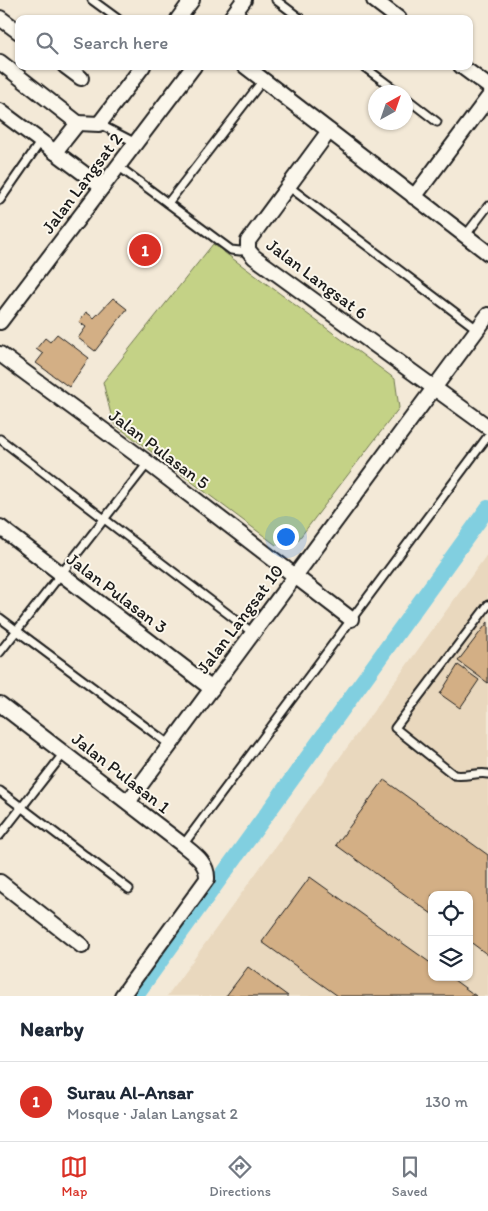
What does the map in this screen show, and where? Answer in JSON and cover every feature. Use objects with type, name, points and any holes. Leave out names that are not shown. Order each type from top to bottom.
[{"type":"street","points":[[181,15],[192,0]]},
{"type":"street","points":[[233,15],[244,0]]},
{"type":"street","points":[[374,0],[394,15]]},
{"type":"street","points":[[0,18],[15,29]]},
{"type":"street","points":[[0,62],[78,123],[99,124],[140,70]]},
{"type":"street","points":[[70,70],[81,78]]},
{"type":"street","name":"Jalan Langsat 2","points":[[0,322],[191,70]]},
{"type":"street","points":[[249,70],[488,253]]},
{"type":"street","points":[[467,70],[488,86]]},
{"type":"street","points":[[414,197],[488,98]]},
{"type":"street","points":[[0,111],[102,187]]},
{"type":"street","points":[[55,152],[78,123]]},
{"type":"street","name":"Jalan Langsat 6","points":[[328,131],[248,241],[248,250],[254,257],[488,427]]},
{"type":"street","name":"Jalan Langsat 10","points":[[128,802],[488,315]]},
{"type":"street","name":"Jalan Pulasan 5","points":[[0,354],[148,463],[351,619]]},
{"type":"street","name":"Jalan Pulasan 3","points":[[0,527],[212,689]]},
{"type":"street","name":"Jalan Pulasan 1","points":[[0,704],[183,845],[200,859],[206,867],[207,879],[122,996]]},
{"type":"street","points":[[0,882],[82,946]]},
{"type":"lane","points":[[92,0],[113,15]]},
{"type":"lane","points":[[276,0],[296,15]]},
{"type":"lane","points":[[369,70],[389,85]]},
{"type":"lane","points":[[168,203],[263,80]]},
{"type":"lane","points":[[413,103],[437,122]]},
{"type":"lane","points":[[99,124],[136,143]]},
{"type":"lane","points":[[0,200],[41,141]]},
{"type":"lane","points":[[118,166],[231,250],[248,250]]},
{"type":"lane","points":[[288,186],[477,329]]},
{"type":"lane","points":[[466,236],[488,206]]},
{"type":"lane","points":[[183,845],[488,436]]},
{"type":"lane","points":[[0,439],[253,633]]},
{"type":"lane","points":[[0,652],[148,463]]},
{"type":"lane","points":[[488,605],[395,728],[454,775],[463,777],[483,773],[488,774]]},
{"type":"lane","points":[[0,618],[170,745]]},
{"type":"lane","points":[[0,835],[64,753]]},
{"type":"lane","points":[[0,791],[129,889]]},
{"type":"shaded area","points":[[488,553],[488,996],[167,996]]},
{"type":"green space","points":[[213,244],[395,379],[399,408],[298,540],[276,545],[113,423],[103,382]]},
{"type":"building","points":[[113,298],[127,309],[95,351],[78,338],[86,327],[79,322],[86,312],[94,318]]},
{"type":"building","points":[[57,334],[89,358],[69,387],[36,363],[43,354],[36,349],[45,338],[50,342]]},
{"type":"building","points":[[488,622],[488,683],[458,661]]},
{"type":"building","points":[[458,665],[479,680],[460,708],[440,694]]},
{"type":"building","points":[[384,780],[488,855],[488,955],[473,944],[473,891],[428,891],[428,911],[336,845]]},
{"type":"building","points":[[310,877],[428,961],[428,981],[455,981],[476,996],[338,996],[262,942]]},
{"type":"building","points":[[248,967],[288,996],[226,996]]},
{"type":"waterway","points":[[135,996],[488,508]]},
{"type":"place","name":"Surau Al-Ansar","points":[[145,250]]}]
